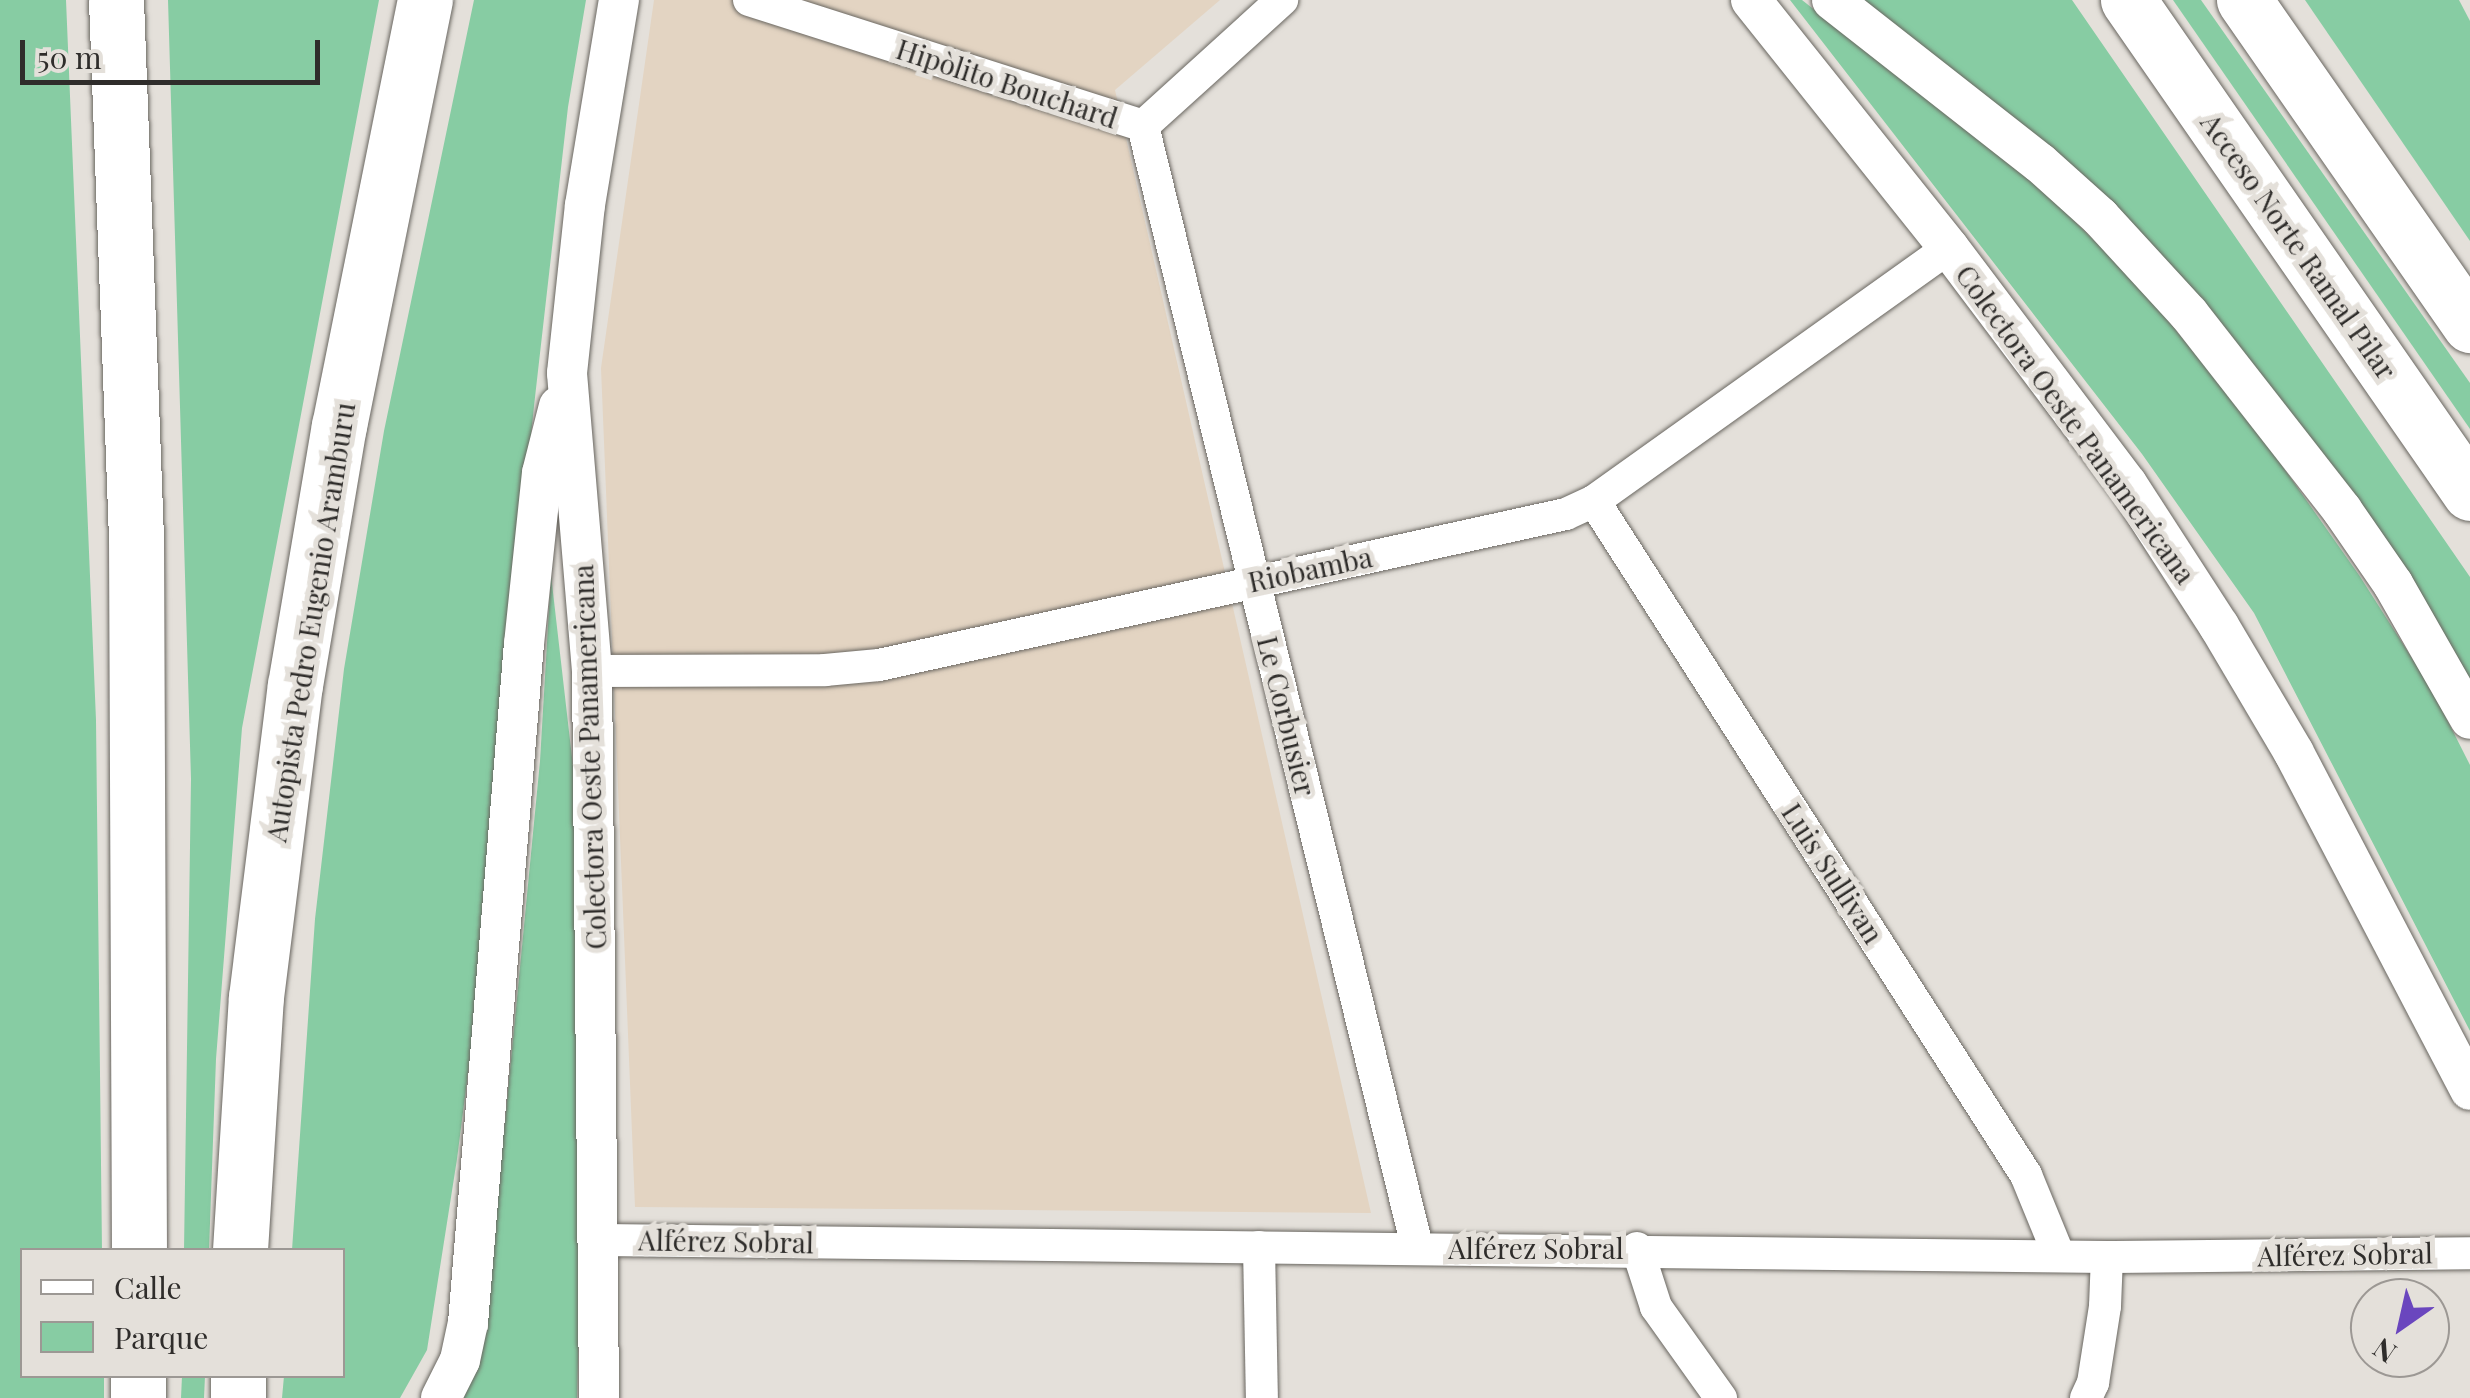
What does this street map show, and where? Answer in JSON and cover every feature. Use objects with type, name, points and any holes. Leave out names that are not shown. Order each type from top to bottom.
[{"type":"highway","points":[[116,0],[136,538],[139,1248]]},
{"type":"highway","name":"Autopista Pedro Eugenio Aramburu","points":[[240,1248],[256,996],[295,685],[339,426],[425,0]]},
{"type":"highway","name":"Acceso Norte Ramal Pilar","points":[[2128,0],[2470,493]]},
{"type":"highway","points":[[2244,0],[2470,325]]},
{"type":"street","name":"Colectora Oeste Panamericana","points":[[599,1398],[601,1240],[592,671],[567,373],[585,205],[618,0]]},
{"type":"street","name":"Hipòlito Bouchard","points":[[749,0],[1143,126],[1282,0]]},
{"type":"street","name":"Colectora Oeste Panamericana","points":[[1750,0],[1949,248],[2126,484],[2219,626],[2294,753],[2470,1090]]},
{"type":"street","points":[[1832,0],[2040,163],[2100,217],[2190,314],[2352,525],[2434,652],[2470,719]]},
{"type":"street","name":"Le Corbusier","points":[[1143,126],[1418,1247]]},
{"type":"street","name":"Riobamba","points":[[592,671],[825,670],[879,665],[1566,514],[1594,501],[1949,248]]},
{"type":"street","points":[[442,1398],[460,1360],[468,1323],[524,644],[542,474],[567,373]]},
{"type":"street","name":"Luis Sullivan","points":[[1594,501],[2026,1175],[2058,1253]]},
{"type":"street","name":"Alférez Sobral","points":[[601,1240],[2108,1256],[2470,1253]]},
{"type":"street","points":[[1258,1247],[1262,1398]]},
{"type":"street","points":[[1637,1248],[1656,1308],[1722,1398]]},
{"type":"street","points":[[2086,1398],[2094,1382],[2108,1256]]},
{"type":"shaded area","points":[[654,0],[1220,0],[1115,90],[1371,1213],[635,1207],[601,368]]},
{"type":"green space","points":[[0,0],[66,0],[96,720],[102,1248],[20,1248],[20,1378],[104,1378],[104,1398],[0,1398]]},
{"type":"green space","points":[[168,0],[379,0],[242,728],[216,1059],[209,1248],[184,1248],[191,779]]},
{"type":"green space","points":[[474,0],[586,0],[568,107],[534,406],[502,718],[486,933],[427,1350],[400,1398],[282,1398],[284,1378],[345,1378],[345,1248],[292,1248],[315,919],[344,669],[384,431]]},
{"type":"green space","points":[[1790,0],[1802,0],[2048,195],[2137,283],[2252,423],[2359,575],[2431,688],[2470,765],[2470,1031],[2254,613],[2142,454]]},
{"type":"green space","points":[[1862,0],[2072,0],[2470,577],[2470,684],[2364,511]]},
{"type":"green space","points":[[2173,0],[2201,0],[2470,383],[2470,429]]},
{"type":"green space","points":[[2305,0],[2459,0],[2470,21],[2470,241]]},
{"type":"green space","points":[[551,575],[577,801],[584,1128],[577,1398],[460,1398],[505,1122],[540,761]]},
{"type":"green space","points":[[182,1378],[205,1378],[204,1398],[181,1398]]}]
